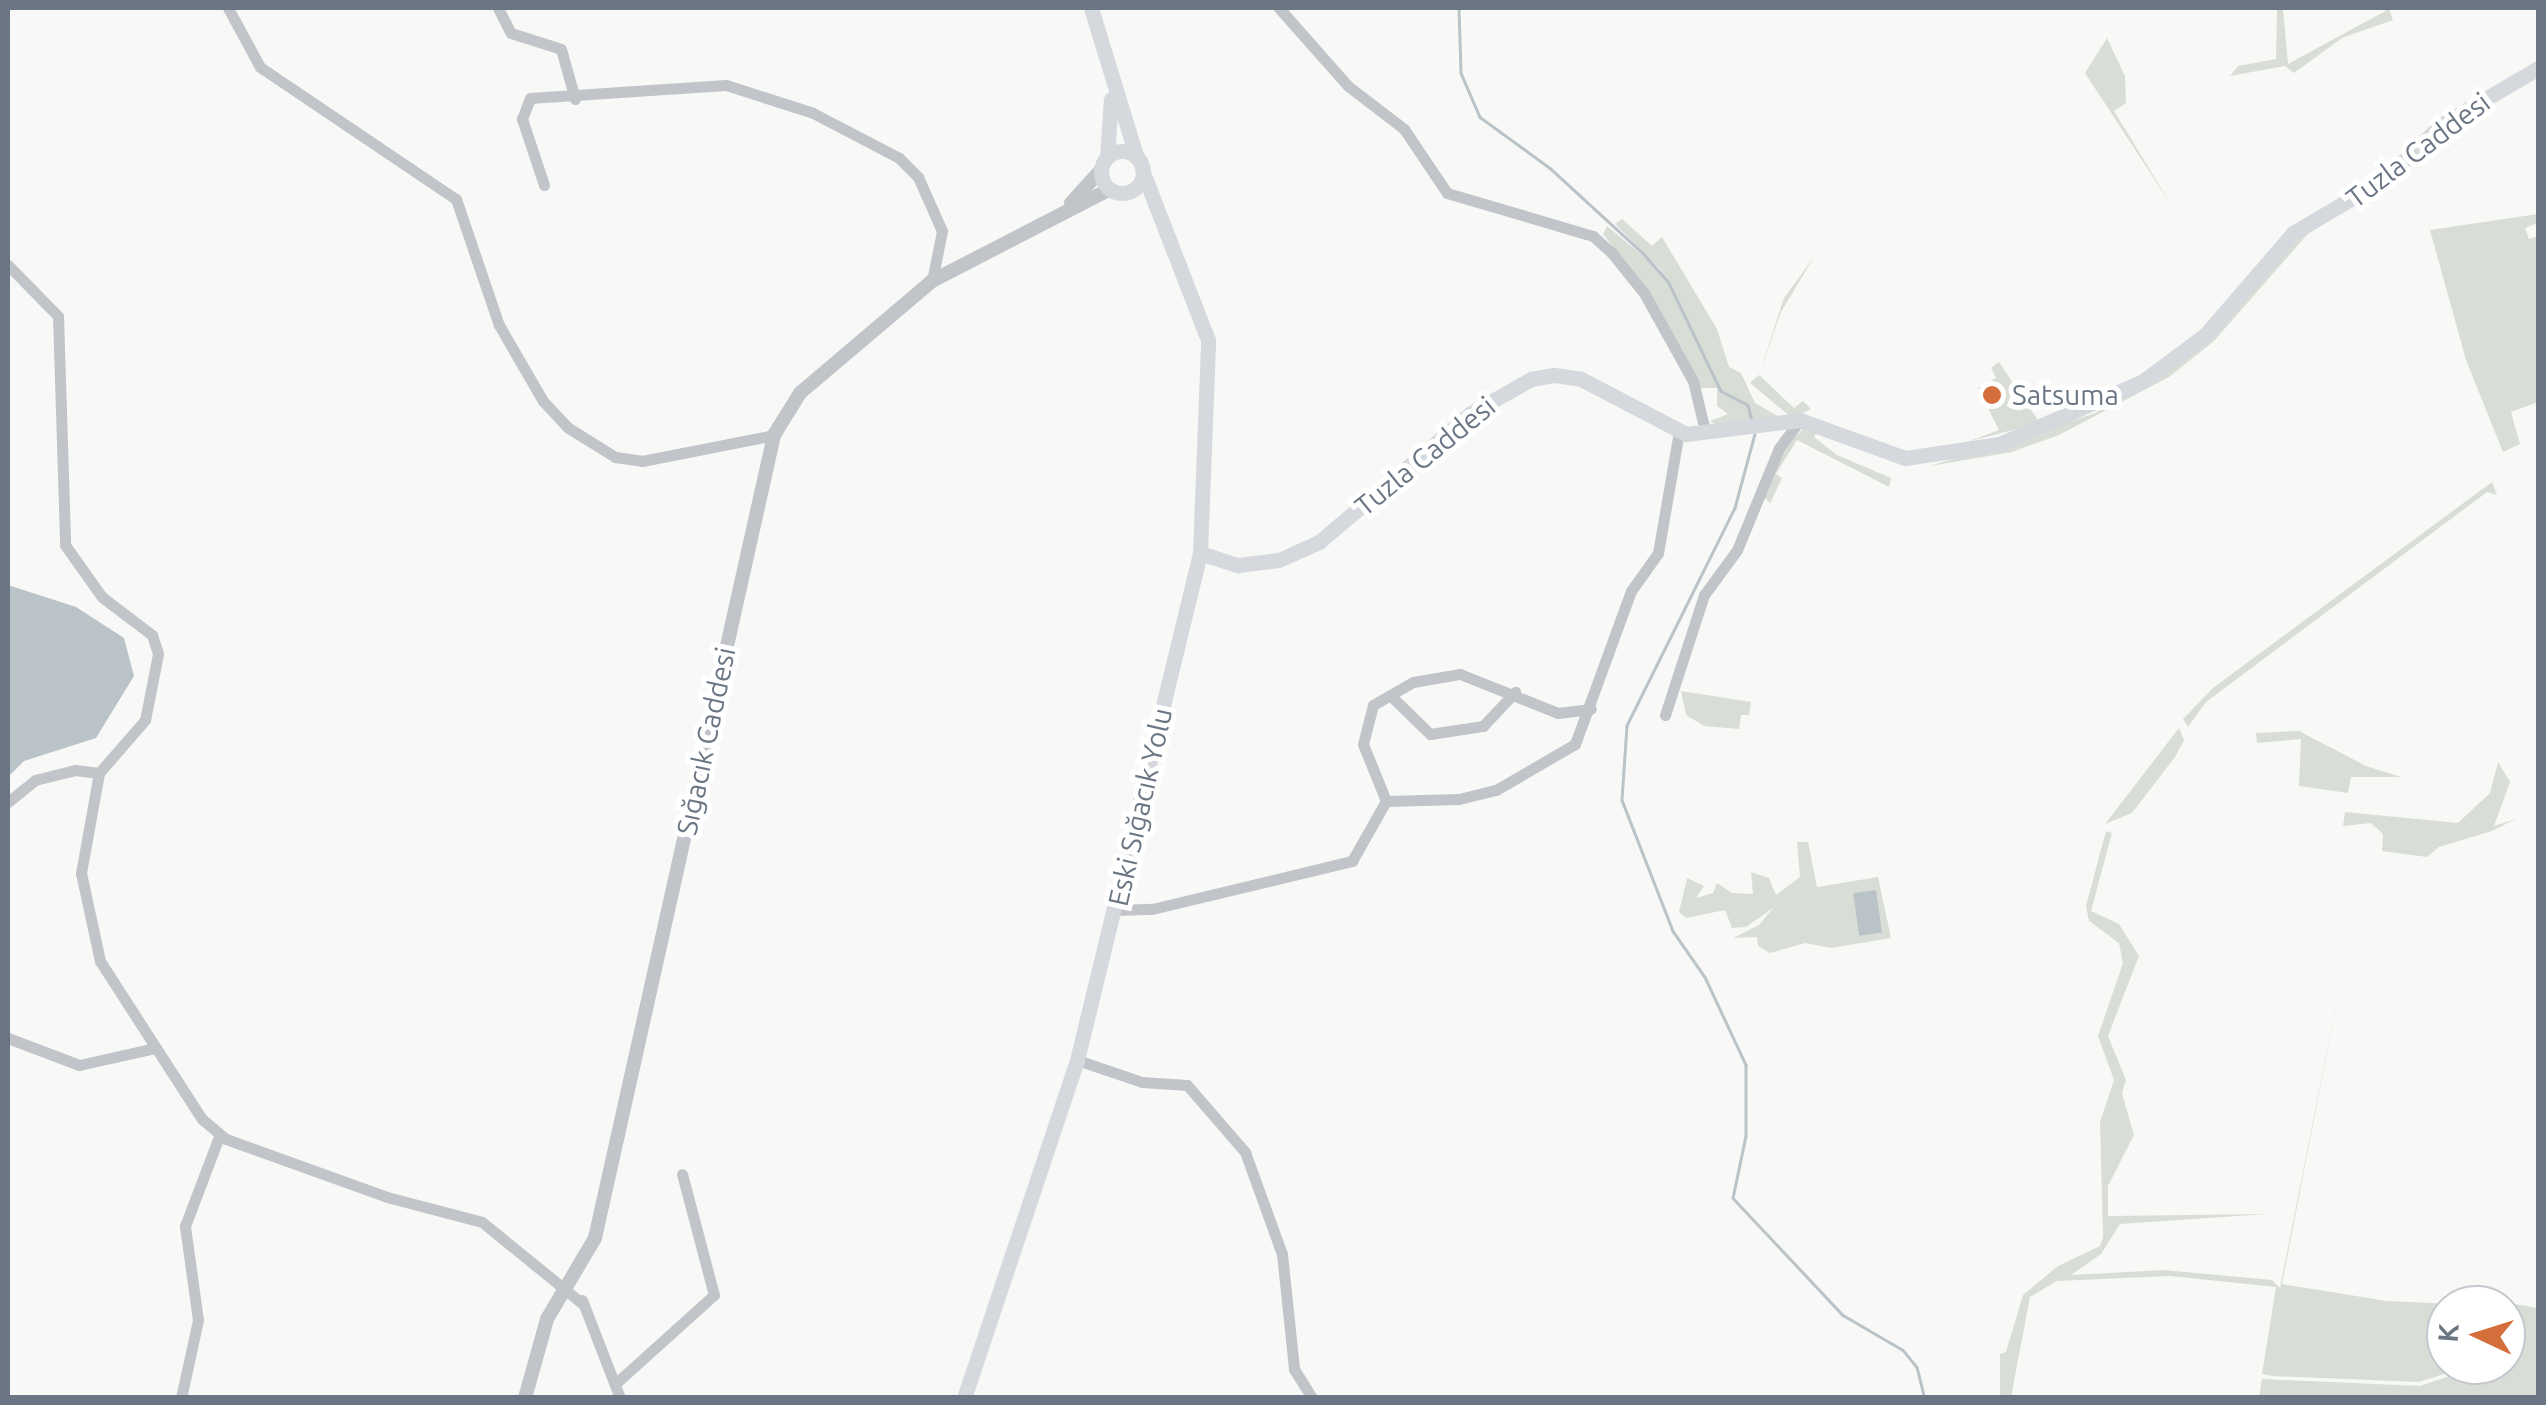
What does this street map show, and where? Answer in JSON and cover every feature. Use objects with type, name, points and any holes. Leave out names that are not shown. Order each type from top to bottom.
[{"type":"main road","points":[[1091,8],[1107,65],[1113,120],[1104,164],[1116,190],[1156,208]]},
{"type":"main road","name":"Eski Sığacık Yolu","points":[[964,1398],[1077,1060],[1118,910],[1200,553],[1208,340],[1156,208],[1107,65]]},
{"type":"main road","name":"Tuzla Caddesi","points":[[1200,553],[1238,564],[1279,560],[1319,542],[1472,413],[1531,378],[1581,379],[1679,432],[1714,432],[1800,420],[1868,449],[1923,458],[2000,444],[2097,405],[2205,334],[2292,233],[2386,178],[2440,126],[2538,68]]},
{"type":"main road","points":[[1104,164],[1119,151],[1140,164],[1139,183],[1116,190]]},
{"type":"street","points":[[228,8],[260,67],[456,199],[499,325],[543,401],[567,426],[615,456],[642,461],[774,434]]},
{"type":"street","points":[[498,8],[510,34],[561,49],[575,99]]},
{"type":"street","points":[[1279,8],[1348,86],[1404,129],[1448,193],[1593,236],[1611,252],[1644,293],[1693,381],[1714,432]]},
{"type":"street","points":[[544,185],[524,131],[525,101],[726,85],[871,140],[918,176],[942,230],[932,282]]},
{"type":"street","points":[[1062,209],[1104,164]]},
{"type":"street","points":[[1062,209],[1116,190]]},
{"type":"street","name":"Sığacık Caddesi","points":[[525,1398],[547,1320],[595,1238],[774,434],[800,393],[932,282],[1062,209]]},
{"type":"street","points":[[8,266],[58,316],[65,545],[102,597],[152,634],[158,654],[145,720],[99,773],[81,873],[100,961],[187,1102],[220,1134],[387,1197],[482,1222],[569,1278],[620,1398]]},
{"type":"street","points":[[1665,714],[1704,595],[1737,550],[1779,448],[1800,420]]},
{"type":"street","points":[[1386,801],[1459,799],[1496,790],[1575,744],[1631,591],[1658,553],[1679,432]]},
{"type":"street","points":[[1386,801],[1362,744],[1373,704],[1434,674],[1460,674],[1515,692],[1558,713],[1591,709]]},
{"type":"street","points":[[1390,695],[1418,728],[1447,734],[1482,726],[1515,692]]},
{"type":"street","points":[[8,802],[35,780],[75,770],[99,773]]},
{"type":"street","points":[[1118,910],[1152,910],[1352,862],[1386,801]]},
{"type":"street","points":[[8,1038],[79,1064],[151,1049]]},
{"type":"street","points":[[1077,1060],[1142,1082],[1187,1085],[1245,1152],[1282,1254],[1294,1369],[1312,1398]]},
{"type":"street","points":[[181,1398],[198,1320],[185,1226],[220,1134]]},
{"type":"street","points":[[615,1384],[714,1295],[682,1174]]},
{"type":"shaded area","points":[[2277,8],[2283,8],[2288,64],[2389,9],[2393,20],[2342,38],[2294,73],[2285,66],[2230,76],[2238,66],[2276,59]]},
{"type":"shaded area","points":[[2107,38],[2125,76],[2126,103],[2114,111],[2172,206],[2085,73]]},
{"type":"shaded area","points":[[2538,214],[2538,223],[2525,228],[2529,239],[2538,236],[2538,402],[2511,412],[2520,444],[2503,452],[2466,360],[2430,230]]},
{"type":"shaded area","points":[[1622,219],[1652,246],[1662,237],[1717,329],[1729,367],[1741,373],[1755,403],[1783,419],[1722,428],[1710,421],[1728,414],[1717,406],[1717,388],[1699,388],[1653,298],[1603,234],[1607,226],[1665,274],[1615,224]]},
{"type":"shaded area","points":[[2313,228],[2214,341],[2169,377],[2059,435],[2012,452],[1930,466],[2093,414],[2160,378],[2280,250]]},
{"type":"shaded area","points":[[1814,257],[1781,312],[1759,375],[1784,298]]},
{"type":"shaded area","points":[[1999,362],[2040,423],[1967,442],[1999,430],[1978,388],[1996,378],[1991,368]]},
{"type":"shaded area","points":[[1759,375],[1794,408],[1803,401],[1811,409],[1792,418],[1750,383]]},
{"type":"shaded area","points":[[1807,425],[1819,428],[1814,437],[1837,455],[1891,478],[1889,487],[1797,440],[1776,474],[1782,478],[1770,504],[1763,495],[1781,451]]},
{"type":"shaded area","points":[[2492,482],[2497,495],[2487,492],[2206,702],[2188,727],[2183,719],[2213,688]]},
{"type":"shaded area","points":[[8,585],[76,607],[124,638],[134,676],[96,738],[24,761],[8,777]]},
{"type":"shaded area","points":[[1681,691],[1751,702],[1749,715],[1741,715],[1739,729],[1704,726],[1686,715]]},
{"type":"shaded area","points":[[2179,728],[2184,740],[2175,757],[2132,813],[2105,824]]},
{"type":"shaded area","points":[[2299,731],[2366,766],[2401,777],[2351,777],[2348,793],[2299,786],[2301,739],[2257,743],[2256,733]]},
{"type":"shaded area","points":[[2498,762],[2510,782],[2494,826],[2516,819],[2492,831],[2439,847],[2427,857],[2382,851],[2383,834],[2371,823],[2343,826],[2345,812],[2458,823],[2490,793]]},
{"type":"shaded area","points":[[2106,831],[2112,833],[2091,911],[2119,924],[2139,956],[2108,1036],[2126,1080],[2122,1093],[2134,1135],[2108,1186],[2108,1216],[2267,1214],[2120,1224],[2101,1254],[2071,1275],[2164,1270],[2272,1280],[2280,1288],[2343,970],[2282,1284],[2387,1301],[2426,1303],[2426,1380],[2262,1374],[2276,1287],[2170,1276],[2057,1281],[2030,1297],[2011,1397],[2000,1397],[2000,1354],[2006,1352],[2023,1295],[2058,1266],[2100,1246],[2103,1237],[2100,1122],[2114,1080],[2098,1036],[2123,963],[2119,943],[2089,921],[2086,906]]},
{"type":"shaded area","points":[[1797,842],[1808,842],[1817,887],[1878,877],[1891,938],[1831,948],[1805,943],[1770,953],[1758,946],[1757,937],[1733,938],[1759,925],[1773,908],[1746,927],[1732,928],[1725,910],[1686,918],[1679,912],[1687,878],[1704,886],[1696,898],[1713,893],[1717,883],[1732,893],[1753,894],[1751,872],[1769,878],[1776,895],[1800,877]]},
{"type":"shaded area","points":[[1876,890],[1882,933],[1859,936],[1853,893]]},
{"type":"shaded area","points":[[2526,1306],[2538,1308],[2538,1397],[2259,1397],[2262,1379],[2420,1386],[2526,1385]]},
{"type":"waterway","points":[[1459,8],[1461,73],[1480,117],[1550,168],[1644,254],[1669,283],[1721,391],[1748,405],[1752,421]]},
{"type":"waterway","points":[[1755,434],[1735,508],[1627,726],[1622,800],[1673,931],[1705,977],[1746,1065],[1746,1136],[1733,1198],[1843,1315],[1903,1350],[1917,1367],[1925,1398]]},
{"type":"place","name":"Satsuma","points":[[1992,395]]}]
